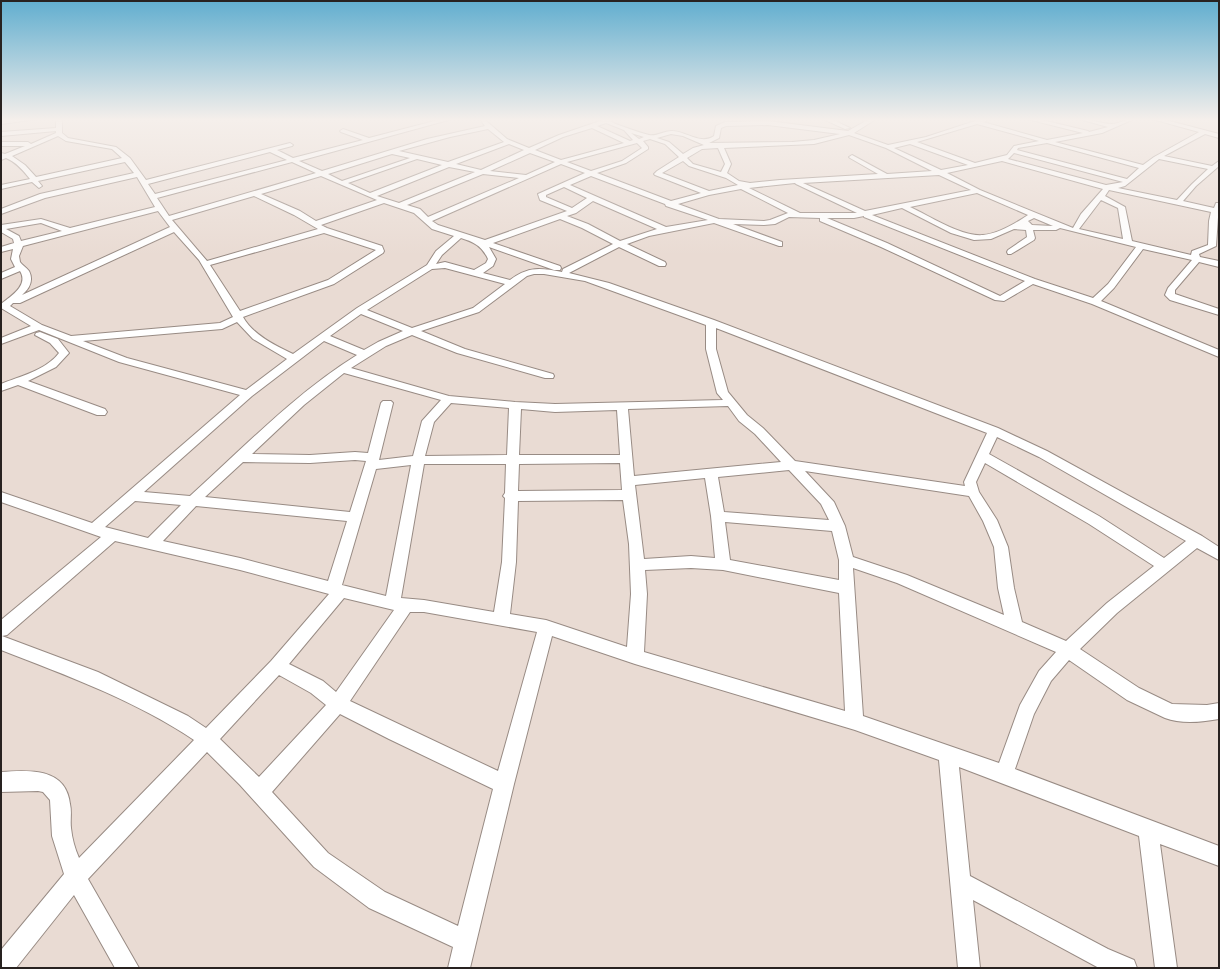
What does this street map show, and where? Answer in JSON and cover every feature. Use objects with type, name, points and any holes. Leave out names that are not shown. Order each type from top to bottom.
[{"type":"street","points":[[18,164],[23,167],[42,190],[44,194],[43,196]]},
{"type":"street","points":[[1,187],[104,164]]},
{"type":"street","points":[[131,164],[167,219],[205,264],[248,331],[265,344],[294,359]]},
{"type":"street","points":[[144,183],[216,164]]},
{"type":"street","points":[[153,198],[277,164]]},
{"type":"street","points":[[301,164],[370,196],[417,210],[435,227],[457,238],[480,241],[711,322],[994,431],[1043,454],[1211,547]]},
{"type":"street","points":[[167,219],[352,164]]},
{"type":"street","points":[[342,183],[394,164]]},
{"type":"street","points":[[445,164],[482,172],[516,176],[529,175]]},
{"type":"street","points":[[401,205],[499,164]]},
{"type":"street","points":[[427,220],[556,164]]},
{"type":"street","points":[[567,164],[714,221],[779,244]]},
{"type":"street","points":[[573,211],[543,198],[542,194],[617,164]]},
{"type":"street","points":[[674,164],[657,174],[708,193]]},
{"type":"street","points":[[690,164],[725,176],[737,182],[756,185]]},
{"type":"street","points":[[725,176],[724,173],[728,164]]},
{"type":"street","points":[[866,164],[886,176]]},
{"type":"street","points":[[921,164],[978,191],[1071,230]]},
{"type":"street","points":[[669,204],[708,193],[756,185],[794,181],[938,173],[979,164]]},
{"type":"street","points":[[1020,164],[1107,188],[1178,203],[1218,209],[1212,220],[1212,245],[1209,248],[1195,253],[1194,255],[1197,258]]},
{"type":"street","points":[[1086,164],[1128,181]]},
{"type":"street","points":[[1131,164],[1145,168]]},
{"type":"street","points":[[1071,230],[1107,188],[1123,185],[1150,164]]},
{"type":"street","points":[[1194,164],[1212,168]]},
{"type":"street","points":[[1178,203],[1194,185],[1217,164]]},
{"type":"street","points":[[370,196],[449,165]]},
{"type":"street","points":[[1,212],[43,196],[138,174]]},
{"type":"street","points":[[794,181],[866,214],[1032,281],[1095,302],[1215,352],[1219,343]]},
{"type":"street","points":[[564,185],[665,230]]},
{"type":"street","points":[[742,187],[798,215]]},
{"type":"street","points":[[566,271],[619,244],[647,234],[665,230],[714,221],[764,223],[772,222],[788,216],[798,215],[843,217],[866,214],[978,191]]},
{"type":"street","points":[[69,338],[110,336],[222,326],[237,314],[331,282],[380,251],[379,248],[324,230],[297,213],[255,194]]},
{"type":"street","points":[[1100,196],[1121,207],[1128,243]]},
{"type":"street","points":[[480,241],[560,216],[573,211],[592,198]]},
{"type":"street","points":[[316,224],[385,200]]},
{"type":"street","points":[[905,206],[968,236],[982,238],[1011,227],[1026,224],[1071,230],[1219,264]]},
{"type":"street","points":[[1,250],[19,244],[160,208]]},
{"type":"street","points":[[1026,224],[1033,215]]},
{"type":"street","points":[[560,216],[585,226],[662,264]]},
{"type":"street","points":[[816,216],[884,245],[998,298],[1001,298],[1032,281]]},
{"type":"street","points":[[1,228],[41,221],[70,231]]},
{"type":"street","points":[[749,234],[764,223]]},
{"type":"street","points":[[1011,252],[1028,241],[1031,236],[1026,224]]},
{"type":"street","points":[[1,228],[16,238],[19,244],[14,259],[16,265],[25,271],[27,278],[25,288],[3,307]]},
{"type":"street","points":[[3,307],[175,228]]},
{"type":"street","points":[[205,264],[324,230]]},
{"type":"street","points":[[999,232],[1028,241]]},
{"type":"street","points":[[430,267],[439,253],[457,238]]},
{"type":"street","points":[[476,273],[490,264],[492,259],[480,241]]},
{"type":"street","points":[[1095,302],[1112,286],[1141,246]]},
{"type":"street","points":[[1197,258],[1171,290],[1170,297],[1219,312]]},
{"type":"street","points":[[94,529],[248,394],[323,336],[387,292],[430,267],[445,265],[511,283]]},
{"type":"street","points":[[1,276],[20,268]]},
{"type":"street","points":[[152,544],[193,501],[300,403],[342,369],[364,354],[412,331],[469,313],[524,274],[533,271],[544,271],[587,279]]},
{"type":"street","points":[[1,388],[57,363],[64,353],[54,341],[3,307]]},
{"type":"street","points":[[360,310],[461,350],[549,376]]},
{"type":"street","points":[[711,322],[711,349],[723,393],[729,403],[827,502],[838,526],[844,546],[846,560],[846,588],[855,722]]},
{"type":"street","points":[[1,341],[34,329],[69,338],[123,360],[248,394]]},
{"type":"street","points":[[90,347],[110,336]]},
{"type":"street","points":[[323,336],[364,354]]},
{"type":"street","points":[[342,369],[448,399],[515,406],[555,408],[729,403]]},
{"type":"street","points":[[18,381],[101,412]]},
{"type":"street","points":[[430,395],[432,415]]},
{"type":"street","points":[[259,792],[338,704],[399,605],[418,460],[428,421],[448,399]]},
{"type":"street","points":[[1,968],[76,876],[277,666],[337,590],[387,403]]},
{"type":"street","points":[[501,619],[509,562],[510,496],[515,406]]},
{"type":"street","points":[[622,406],[629,488],[636,544],[639,594],[635,657]]},
{"type":"street","points":[[994,431],[970,482],[973,492],[990,520],[1001,547],[1006,588],[1014,626]]},
{"type":"street","points":[[240,458],[310,459],[374,454],[396,462],[418,460],[627,459]]},
{"type":"street","points":[[982,455],[1094,520],[1164,565]]},
{"type":"street","points":[[510,496],[629,488],[711,474],[792,465],[973,492]]},
{"type":"street","points":[[711,474],[718,516],[723,564]]},
{"type":"street","points":[[132,496],[356,517]]},
{"type":"street","points":[[1,497],[112,535],[240,564],[399,605],[424,606],[546,627],[635,657],[855,722],[1004,774],[1219,856]]},
{"type":"street","points":[[718,516],[838,526]]},
{"type":"street","points":[[5,622],[112,535]]},
{"type":"street","points":[[1004,774],[1026,711],[1045,676],[1068,650],[1112,608],[1164,565],[1178,556],[1211,547]]},
{"type":"street","points":[[846,560],[902,579],[1068,650],[1133,694],[1171,712],[1219,711]]},
{"type":"street","points":[[637,565],[684,562],[723,564],[846,588]]},
{"type":"street","points":[[459,968],[504,784],[546,627]]},
{"type":"street","points":[[1,642],[92,677],[182,722],[207,739],[259,792],[321,860],[377,900],[466,942]]},
{"type":"street","points":[[277,666],[317,687],[338,704],[395,733],[504,784]]},
{"type":"street","points":[[948,754],[970,968]]},
{"type":"street","points":[[1,782],[37,782],[50,786],[60,797],[62,814],[61,834],[76,876],[96,917],[128,968]]},
{"type":"street","points":[[1148,830],[1166,968]]},
{"type":"street","points":[[961,882],[1100,962],[1126,968]]}]
